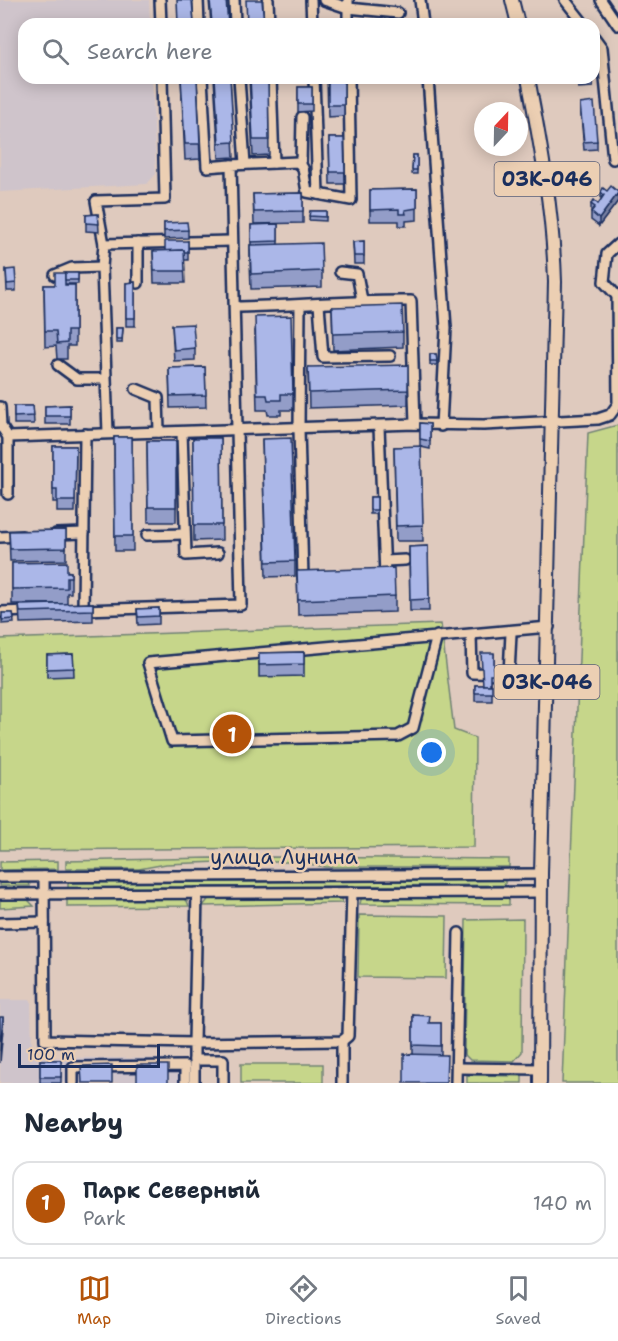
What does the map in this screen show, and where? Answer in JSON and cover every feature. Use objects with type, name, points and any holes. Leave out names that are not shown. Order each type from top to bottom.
[{"type":"main road","points":[[512,0],[516,18]]},
{"type":"main road","name":"03К-046","points":[[529,84],[554,232],[555,282],[549,627],[541,874],[540,1083]]},
{"type":"street","points":[[160,0],[161,18]]},
{"type":"street","points":[[198,0],[199,18]]},
{"type":"street","points":[[234,0],[235,18]]},
{"type":"street","points":[[268,0],[269,18]]},
{"type":"street","points":[[311,0],[312,18]]},
{"type":"street","points":[[324,0],[398,13]]},
{"type":"street","points":[[420,0],[422,18]]},
{"type":"street","points":[[565,0],[579,18]]},
{"type":"street","points":[[601,0],[618,25]]},
{"type":"street","points":[[600,46],[613,159]]},
{"type":"street","points":[[108,433],[102,267],[104,244],[96,201],[165,199],[162,84]]},
{"type":"street","points":[[202,84],[207,167],[298,162],[301,165]]},
{"type":"street","points":[[239,84],[245,164]]},
{"type":"street","points":[[271,84],[274,163]]},
{"type":"street","points":[[314,84],[318,194]]},
{"type":"street","points":[[302,117],[301,165],[307,192],[351,200],[349,84]]},
{"type":"street","points":[[428,84],[446,328],[441,426]]},
{"type":"street","points":[[72,610],[241,605],[239,431],[231,241],[231,165]]},
{"type":"street","points":[[104,244],[231,241]]},
{"type":"street","points":[[138,243],[138,283]]},
{"type":"street","points":[[8,437],[415,424],[441,426],[552,423],[610,415],[618,404],[617,296],[604,282],[606,254],[618,244]]},
{"type":"street","points":[[55,275],[72,268],[102,267]]},
{"type":"street","points":[[340,272],[357,274],[362,300]]},
{"type":"street","points":[[235,307],[300,306],[362,300],[411,301],[415,424]]},
{"type":"street","points":[[319,304],[323,357],[390,356]]},
{"type":"street","points":[[300,306],[299,429],[303,578],[315,578]]},
{"type":"street","points":[[58,365],[77,379],[103,379]]},
{"type":"street","points":[[136,389],[158,398],[159,432]]},
{"type":"street","points":[[0,407],[1,426],[8,437],[8,494]]},
{"type":"street","points":[[373,576],[385,575],[379,426]]},
{"type":"street","points":[[182,432],[186,555],[218,553]]},
{"type":"street","points":[[83,609],[85,434]]},
{"type":"street","points":[[42,535],[84,533]]},
{"type":"street","points":[[147,535],[184,534]]},
{"type":"street","points":[[0,537],[32,536]]},
{"type":"street","points":[[385,561],[405,560]]},
{"type":"street","points":[[0,612],[36,611]]},
{"type":"street","points":[[437,636],[413,728],[398,736],[172,741],[148,663],[437,636],[511,633],[549,627]]},
{"type":"street","points":[[471,635],[472,673],[508,674],[511,633]]},
{"type":"street","name":"улица Лунина","points":[[0,877],[541,874]]},
{"type":"street","points":[[44,877],[45,1040],[194,1043],[342,1041],[348,1036],[352,892]]},
{"type":"street","name":"улица Лунина","points":[[0,894],[541,892]]},
{"type":"street","points":[[194,1083],[196,893]]},
{"type":"street","points":[[0,923],[44,922]]},
{"type":"street","points":[[456,1083],[459,933]]},
{"type":"street","points":[[342,1041],[342,1083]]},
{"type":"street","points":[[194,1060],[223,1060],[223,1083]]},
{"type":"street","points":[[73,1083],[73,1066],[185,1066],[185,1083]]},
{"type":"street","points":[[457,1068],[540,1069]]},
{"type":"shaded area","points":[[0,0],[149,0],[150,18],[18,18],[18,84],[152,84],[156,174],[147,184],[0,192]]},
{"type":"shaded area","points":[[0,1000],[31,1000],[32,1057],[178,1059],[178,1083],[0,1083]]},
{"type":"green space","points":[[618,425],[618,1083],[562,1083],[588,433]]},
{"type":"green space","points":[[441,624],[454,730],[475,738],[474,847],[0,850],[0,639]]},
{"type":"green space","points":[[268,857],[509,859],[509,867],[326,867],[297,862],[261,862],[261,859]]},
{"type":"green space","points":[[219,859],[219,862],[166,864],[139,869],[66,869],[66,861]]},
{"type":"green space","points":[[58,861],[58,869],[0,870],[0,862]]},
{"type":"green space","points":[[505,880],[505,885],[68,888],[68,883]]},
{"type":"green space","points":[[0,882],[29,882],[30,886],[0,886]]},
{"type":"green space","points":[[337,896],[341,898],[342,903],[203,906],[210,897]]},
{"type":"green space","points":[[368,896],[509,897],[509,905],[360,904],[361,899]]},
{"type":"green space","points":[[67,898],[182,898],[189,906],[67,907]]},
{"type":"green space","points":[[0,900],[28,900],[34,906],[0,908]]},
{"type":"green space","points":[[359,915],[447,916],[446,978],[358,977]]},
{"type":"green space","points":[[523,919],[522,1052],[514,1061],[470,1060],[464,1054],[466,920]]},
{"type":"green space","points":[[241,1064],[323,1064],[323,1083],[241,1083]]},
{"type":"green space","points":[[467,1075],[522,1076],[522,1083],[467,1083]]},
{"type":"building","points":[[177,0],[192,0],[194,18],[178,18]]},
{"type":"building","points":[[210,0],[226,0],[228,18],[212,18]]},
{"type":"building","points":[[246,0],[262,0],[264,18],[247,18]]},
{"type":"building","points":[[181,84],[197,84],[200,144],[185,144]]},
{"type":"building","points":[[215,84],[230,84],[234,142],[219,143]]},
{"type":"building","points":[[250,84],[268,84],[269,140],[253,140]]},
{"type":"building","points":[[328,84],[344,84],[344,105],[328,105]]},
{"type":"building","points":[[298,87],[312,87],[312,104],[298,104]]},
{"type":"building","points":[[594,102],[597,141],[584,142],[580,104]]},
{"type":"building","points":[[329,138],[344,138],[345,172],[330,172]]},
{"type":"building","points":[[413,155],[417,155],[417,170],[412,170]]},
{"type":"building","points":[[611,186],[618,193],[599,219],[591,212],[595,207],[591,204],[594,200],[598,204],[604,195],[601,192],[603,188],[607,191]]},
{"type":"building","points":[[417,189],[417,208],[405,210],[406,214],[399,214],[399,209],[370,210],[370,190]]},
{"type":"building","points":[[303,193],[303,211],[254,212],[253,194]]},
{"type":"building","points":[[310,211],[326,211],[326,217],[309,216]]},
{"type":"building","points":[[98,214],[99,224],[86,223],[86,215]]},
{"type":"building","points":[[187,222],[188,230],[164,231],[164,223]]},
{"type":"building","points":[[278,224],[278,241],[251,242],[251,225]]},
{"type":"building","points":[[165,241],[188,241],[188,252],[184,250],[165,251]]},
{"type":"building","points":[[364,241],[364,256],[354,256],[353,242]]},
{"type":"building","points":[[321,243],[322,271],[251,274],[250,245]]},
{"type":"building","points":[[184,250],[185,271],[154,271],[153,251]]},
{"type":"building","points":[[15,269],[16,283],[7,284],[6,270]]},
{"type":"building","points":[[55,273],[65,273],[65,285],[75,285],[75,331],[67,331],[67,343],[57,344],[56,331],[45,331],[44,285],[55,285]]},
{"type":"building","points":[[65,273],[78,273],[78,280],[65,280]]},
{"type":"building","points":[[135,282],[135,318],[126,318],[126,283]]},
{"type":"building","points":[[402,305],[403,332],[333,334],[332,307]]},
{"type":"building","points":[[291,316],[293,394],[281,394],[281,400],[268,400],[267,395],[257,395],[255,317]]},
{"type":"building","points":[[193,324],[195,348],[174,350],[172,325]]},
{"type":"building","points":[[116,328],[123,328],[122,339],[116,339]]},
{"type":"building","points":[[430,354],[436,354],[437,361],[430,361]]},
{"type":"building","points":[[408,365],[408,390],[309,393],[308,367]]},
{"type":"building","points":[[205,367],[206,395],[170,396],[169,368]]},
{"type":"building","points":[[70,405],[70,416],[45,416],[45,406]]},
{"type":"building","points":[[14,406],[33,406],[34,416],[14,417]]},
{"type":"building","points":[[420,423],[430,424],[430,441],[420,439]]},
{"type":"building","points":[[114,437],[132,437],[133,536],[115,536]]},
{"type":"building","points":[[193,438],[221,438],[222,525],[194,525]]},
{"type":"building","points":[[291,438],[295,561],[266,562],[262,439]]},
{"type":"building","points":[[147,441],[176,441],[176,507],[148,507]]},
{"type":"building","points":[[53,446],[76,446],[75,501],[57,501],[57,490],[53,490]]},
{"type":"building","points":[[421,446],[423,525],[396,526],[394,447]]},
{"type":"building","points":[[370,497],[377,497],[377,510],[370,510]]},
{"type":"building","points":[[66,530],[66,548],[10,549],[9,531]]},
{"type":"building","points":[[428,546],[429,599],[410,600],[409,547]]},
{"type":"building","points":[[67,562],[67,572],[71,572],[71,577],[67,577],[67,588],[12,589],[12,563]]},
{"type":"building","points":[[394,568],[395,596],[298,600],[297,571]]},
{"type":"building","points":[[93,603],[93,610],[20,612],[19,605]]},
{"type":"building","points":[[159,608],[159,616],[138,617],[137,609]]},
{"type":"building","points":[[2,613],[13,613],[14,619],[2,620]]},
{"type":"building","points":[[304,652],[304,664],[259,665],[259,653]]},
{"type":"building","points":[[481,653],[494,653],[494,675],[490,675],[490,685],[483,685]]},
{"type":"building","points":[[73,654],[74,668],[47,669],[47,655]]},
{"type":"building","points":[[475,685],[492,685],[492,693],[475,693]]},
{"type":"building","points":[[237,718],[238,727],[223,727],[222,719]]},
{"type":"building","points":[[413,1015],[430,1016],[429,1023],[441,1023],[441,1046],[413,1045]]},
{"type":"building","points":[[0,1017],[3,1017],[0,1051]]},
{"type":"building","points":[[404,1054],[447,1055],[446,1083],[404,1083]]},
{"type":"building","points":[[40,1060],[61,1060],[61,1077],[40,1077]]},
{"type":"building","points":[[112,1065],[112,1083],[82,1083],[81,1066]]},
{"type":"building","points":[[137,1065],[168,1065],[168,1083],[137,1083]]},
{"type":"place","name":"Парк Северный","points":[[232,734]]}]
